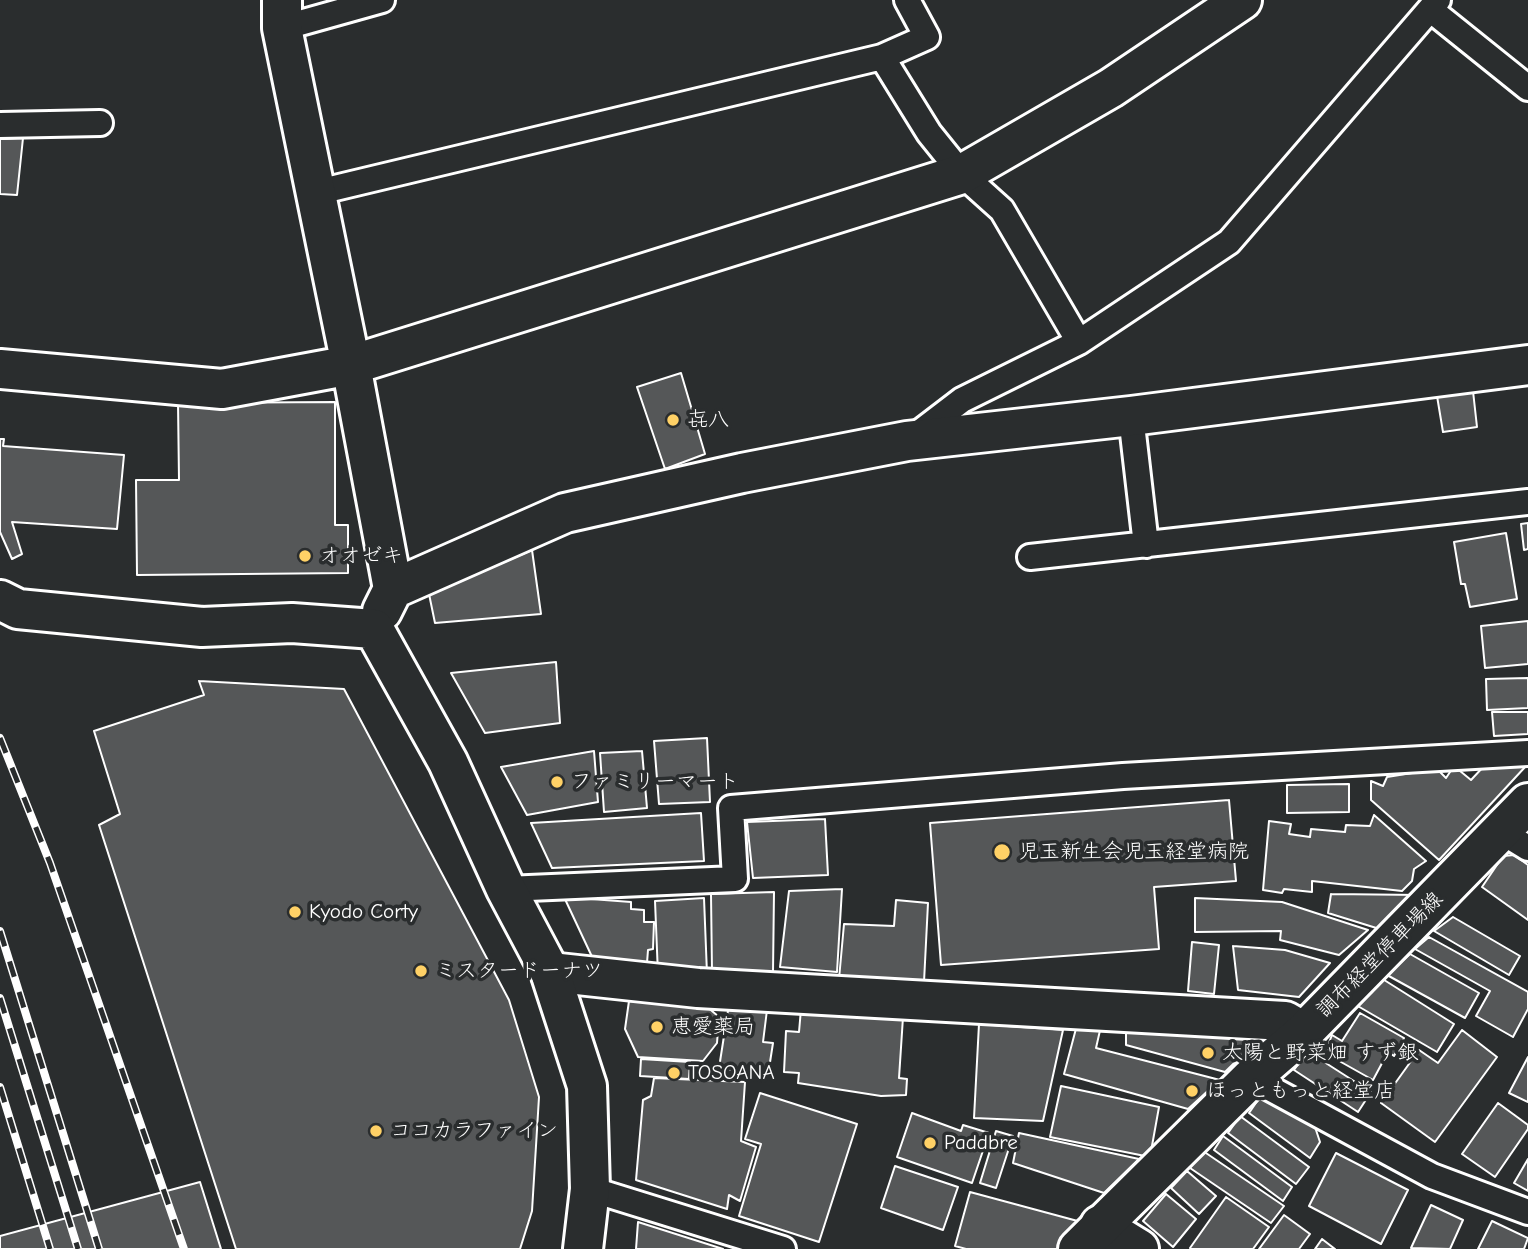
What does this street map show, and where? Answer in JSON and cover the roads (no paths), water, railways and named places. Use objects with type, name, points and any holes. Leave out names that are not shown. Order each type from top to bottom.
[{"type":"street","points":[[0,369],[222,390],[351,365],[962,174],[1111,88],[1242,0]]},
{"type":"street","points":[[282,14],[314,193],[351,365],[393,589],[374,629]]},
{"type":"street","points":[[393,589],[565,513],[742,473],[907,441],[1131,416],[1528,365]]},
{"type":"street","points":[[0,600],[18,609],[202,627],[292,623],[374,629]]},
{"type":"street","points":[[374,629],[448,762],[506,889],[550,972],[587,1086],[590,1189],[583,1249]]},
{"type":"street","name":"調布経堂停車場線","points":[[1089,1237],[1251,1078],[1515,840],[1528,803]]},
{"type":"street","points":[[550,972],[698,988],[1285,1021],[1304,1032]]},
{"type":"street","points":[[1089,1237],[1139,1249]]},
{"type":"lane","points":[[282,14],[383,0]]},
{"type":"lane","points":[[314,193],[882,57],[927,37],[907,0]]},
{"type":"lane","points":[[907,441],[962,400],[1079,342],[1229,242],[1435,5],[1528,88]]},
{"type":"lane","points":[[882,57],[929,134],[962,174],[1002,210],[1079,342]]},
{"type":"lane","points":[[0,125],[100,123]]},
{"type":"lane","points":[[1131,416],[1146,545]]},
{"type":"lane","points":[[1030,557],[1528,502]]},
{"type":"lane","points":[[506,889],[735,879],[730,808],[1123,776],[1528,753]]},
{"type":"lane","points":[[1251,1078],[1432,1175],[1528,1212]]},
{"type":"lane","points":[[590,1189],[783,1249]]},
{"type":"railway","points":[[0,738],[50,863],[184,1249]]},
{"type":"railway","points":[[0,931],[99,1249]]},
{"type":"railway","points":[[0,998],[78,1249]]},
{"type":"railway","points":[[0,1087],[50,1249]]},
{"type":"place","name":"㐂八","points":[[673,420]]},
{"type":"place","name":"オオゼキ","points":[[305,556]]},
{"type":"place","name":"ファミリーマート","points":[[557,782]]},
{"type":"place","name":"児玉新生会児玉経堂病院","points":[[1002,852]]},
{"type":"place","name":"Kyodo Corty","points":[[295,912]]},
{"type":"place","name":"ミスタードーナツ","points":[[421,971]]},
{"type":"place","name":"恵愛薬局","points":[[657,1027]]},
{"type":"place","name":"太陽と野菜畑 すず銀","points":[[1208,1053]]},
{"type":"place","name":"TOSOANA","points":[[674,1073]]},
{"type":"place","name":"ほっともっと経堂店","points":[[1192,1091]]},
{"type":"place","name":"ココカラファイン","points":[[376,1131]]},
{"type":"place","name":"Paddbre","points":[[930,1143]]}]
